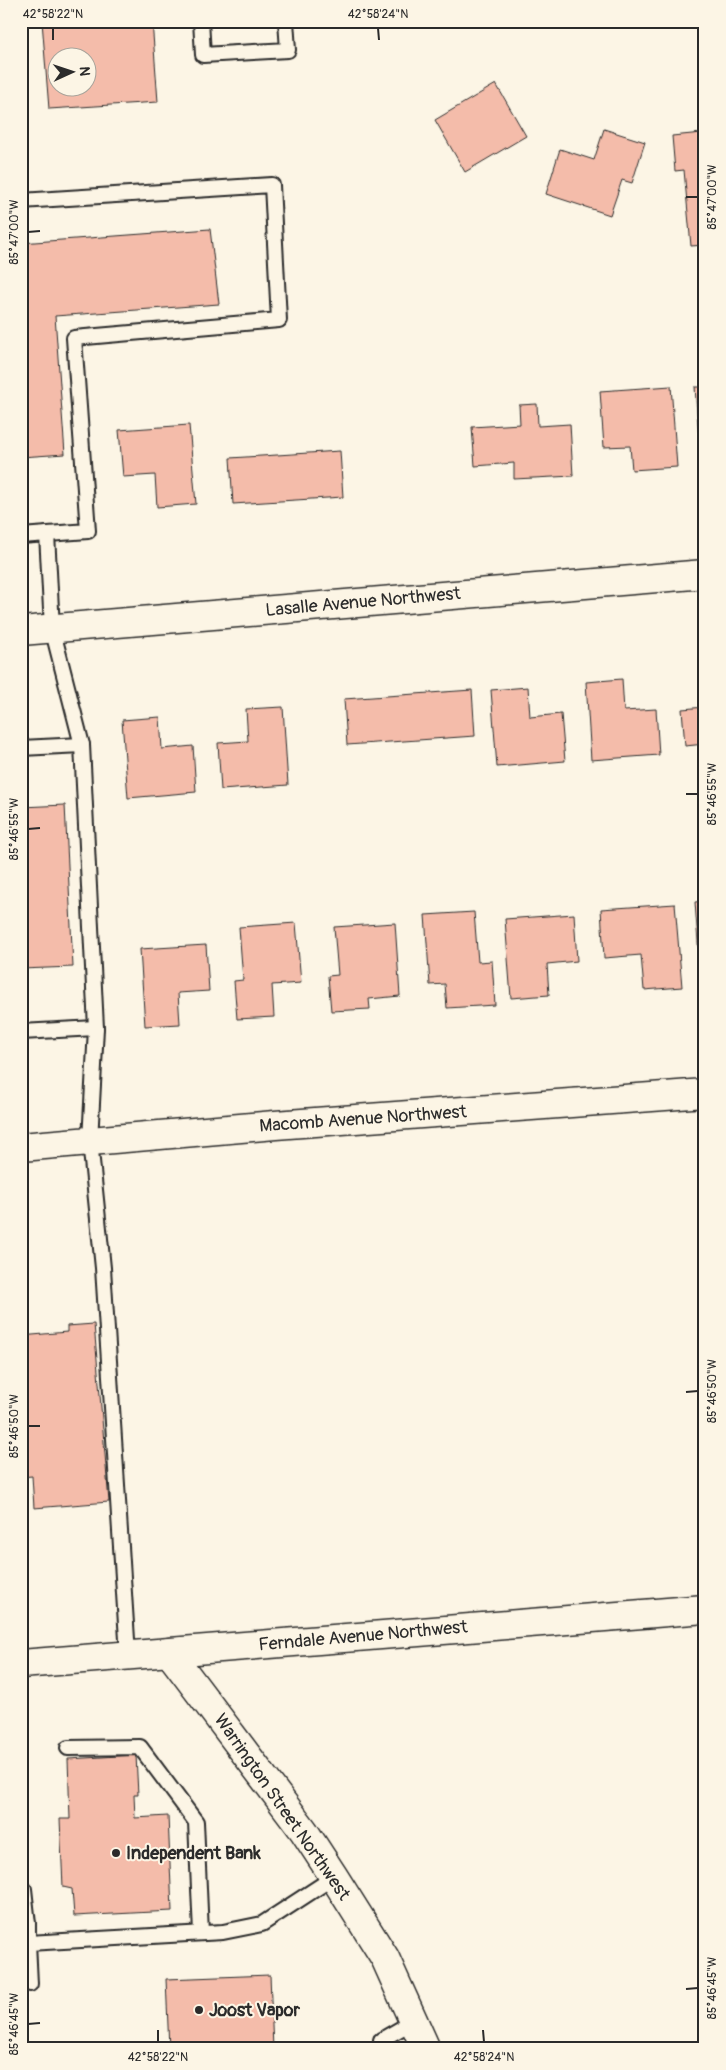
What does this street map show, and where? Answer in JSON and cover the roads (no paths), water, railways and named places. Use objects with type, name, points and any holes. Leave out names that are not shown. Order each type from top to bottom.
[{"type":"street","name":"Lasalle Avenue Northwest","points":[[21,631],[705,574]]},
{"type":"street","name":"Macomb Avenue Northwest","points":[[21,1147],[705,1093]]},
{"type":"street","name":"Ferndale Avenue Northwest","points":[[21,1664],[705,1609]]},
{"type":"street","name":"Warrington Street Northwest","points":[[169,1652],[304,1831],[334,1877],[385,1958],[426,2049]]},
{"type":"lane","points":[[201,21],[204,55],[288,50],[286,21]]},
{"type":"lane","points":[[21,202],[272,185],[279,320],[74,338],[88,531],[21,536]]},
{"type":"lane","points":[[47,534],[52,628],[82,745],[96,1028],[90,1141],[103,1268],[128,1655]]},
{"type":"lane","points":[[21,748],[82,745]]},
{"type":"lane","points":[[21,1032],[96,1028]]},
{"type":"lane","points":[[68,1748],[140,1747],[196,1822],[201,1934]]},
{"type":"lane","points":[[28,1943],[201,1934],[223,1932],[262,1924],[334,1877]]},
{"type":"lane","points":[[24,1888],[30,1984]]},
{"type":"lane","points":[[381,2040],[414,2021]]},
{"type":"place","name":"Independent Bank","points":[[116,1853]]},
{"type":"place","name":"Joost Vapor","points":[[199,2010]]}]
